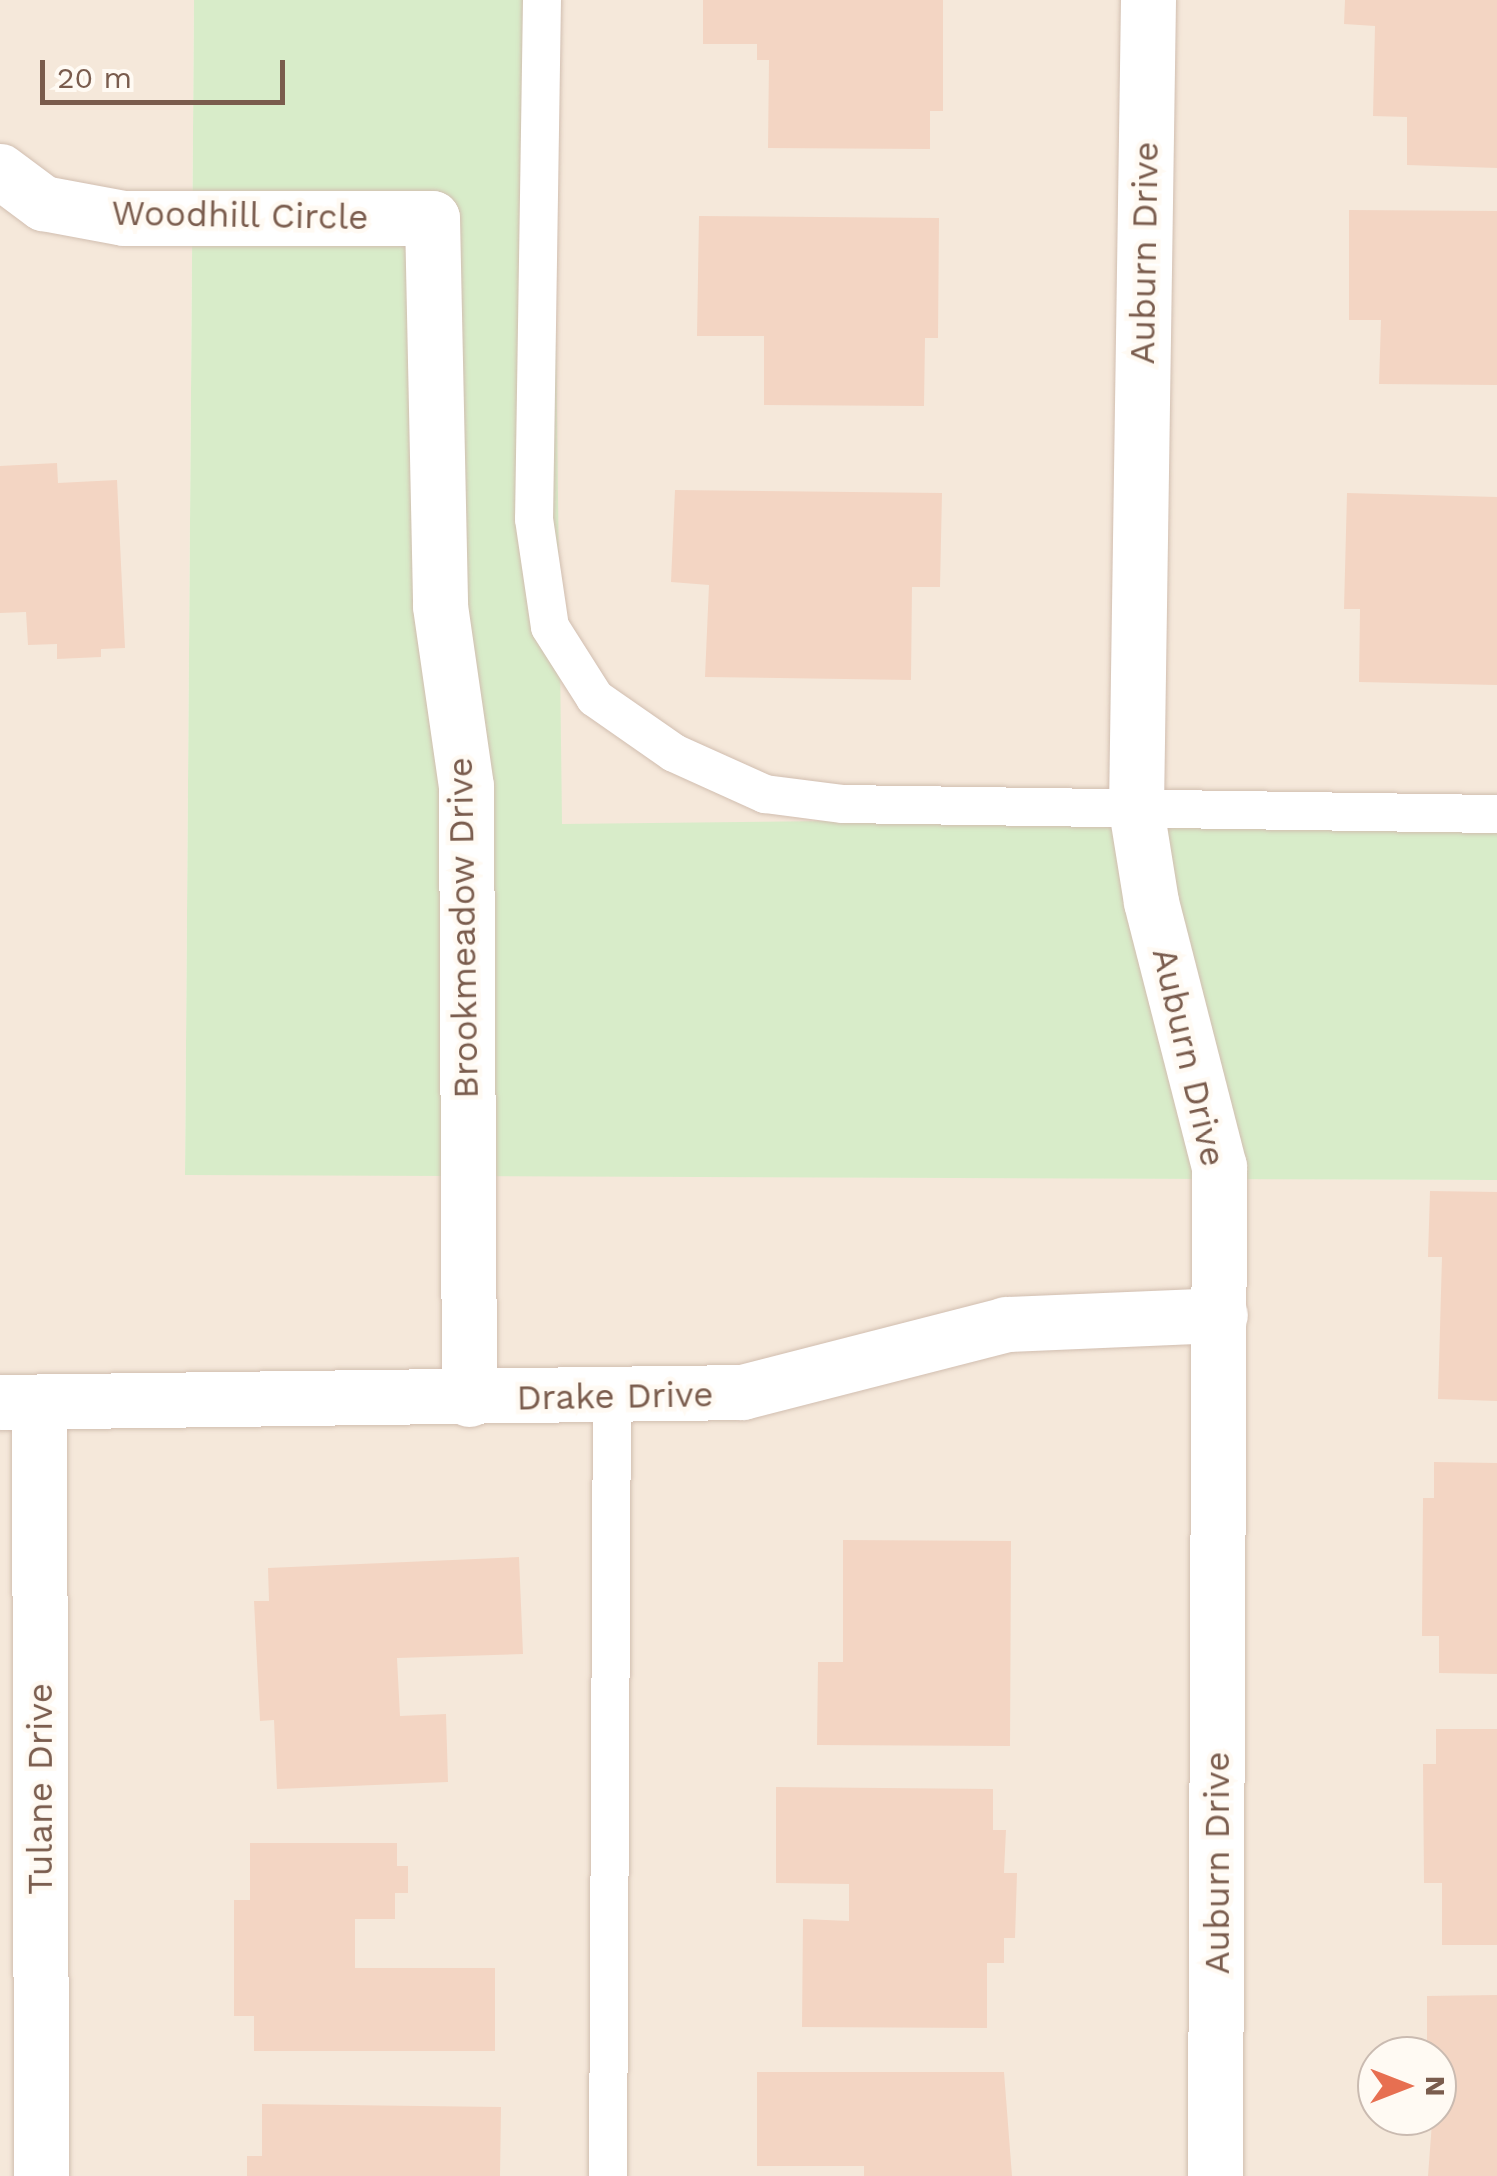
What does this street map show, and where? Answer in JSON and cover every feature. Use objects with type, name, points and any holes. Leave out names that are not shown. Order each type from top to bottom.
[{"type":"street","name":"Auburn Drive","points":[[1148,0],[1136,809],[1151,902],[1219,1166],[1215,2176]]},
{"type":"street","name":"Woodhill Circle","points":[[0,170],[44,203],[124,218],[432,218]]},
{"type":"street","name":"Brookmeadow Drive","points":[[432,218],[440,606],[466,786],[469,1399]]},
{"type":"street","name":"Drake Drive","points":[[20,1402],[469,1399],[742,1392],[1006,1324],[1220,1314]]},
{"type":"street","name":"Tulane Drive","points":[[20,1402],[41,2176]]},
{"type":"lane","points":[[542,0],[534,519],[550,627],[595,698],[674,753],[765,794],[842,804],[1497,814]]},
{"type":"lane","points":[[608,2176],[612,1396]]},
{"type":"shaded area","points":[[0,0],[194,0],[185,1174],[1497,1180],[1497,2176],[0,2176]]},
{"type":"shaded area","points":[[552,0],[1497,0],[1497,824],[552,824]]},
{"type":"green space","points":[[194,0],[552,0],[562,824],[1497,814],[1497,1180],[185,1175]]},
{"type":"building","points":[[703,0],[943,0],[943,111],[930,111],[930,149],[768,148],[769,60],[757,60],[757,44],[703,44]]},
{"type":"building","points":[[1345,0],[1497,0],[1497,168],[1407,165],[1407,117],[1373,116],[1375,26],[1344,24]]},
{"type":"building","points":[[1349,210],[1497,211],[1497,385],[1379,384],[1381,320],[1349,320]]},
{"type":"building","points":[[699,216],[939,218],[938,338],[925,338],[924,406],[764,405],[764,336],[697,336]]},
{"type":"building","points":[[57,463],[58,483],[117,480],[125,648],[101,649],[101,657],[57,659],[57,644],[28,645],[26,612],[0,613],[0,466]]},
{"type":"building","points":[[675,490],[942,493],[940,587],[912,587],[911,680],[705,677],[709,585],[671,582]]},
{"type":"building","points":[[1347,493],[1497,497],[1497,685],[1359,682],[1360,609],[1344,609]]},
{"type":"building","points":[[1430,1191],[1497,1192],[1497,1401],[1438,1399],[1442,1257],[1428,1257]]},
{"type":"building","points":[[1434,1462],[1497,1463],[1497,1674],[1439,1673],[1439,1636],[1422,1636],[1423,1498],[1434,1498]]},
{"type":"building","points":[[843,1540],[1011,1541],[1010,1746],[817,1745],[818,1662],[843,1662]]},
{"type":"building","points":[[519,1557],[523,1654],[397,1658],[400,1716],[446,1714],[448,1782],[277,1789],[274,1720],[260,1721],[254,1601],[269,1601],[268,1568]]},
{"type":"building","points":[[1436,1729],[1497,1729],[1497,1945],[1442,1945],[1442,1883],[1424,1883],[1423,1764],[1436,1764]]},
{"type":"building","points":[[776,1787],[993,1789],[993,1830],[1006,1830],[1004,1873],[1017,1873],[1015,1938],[1004,1938],[1004,1963],[987,1963],[987,2028],[802,2027],[803,1919],[849,1921],[849,1884],[776,1883]]},
{"type":"building","points":[[250,1843],[397,1843],[397,1866],[408,1866],[408,1893],[395,1893],[395,1919],[355,1919],[355,1968],[495,1968],[495,2051],[254,2051],[254,2016],[234,2016],[234,1900],[250,1900]]},
{"type":"building","points":[[1497,1995],[1497,2176],[1428,2176],[1431,2136],[1457,2136],[1457,2036],[1427,2036],[1427,1996]]},
{"type":"building","points":[[757,2072],[1004,2072],[1012,2176],[864,2176],[864,2166],[757,2166]]},
{"type":"building","points":[[262,2104],[501,2107],[500,2176],[247,2176],[247,2156],[262,2156]]}]
